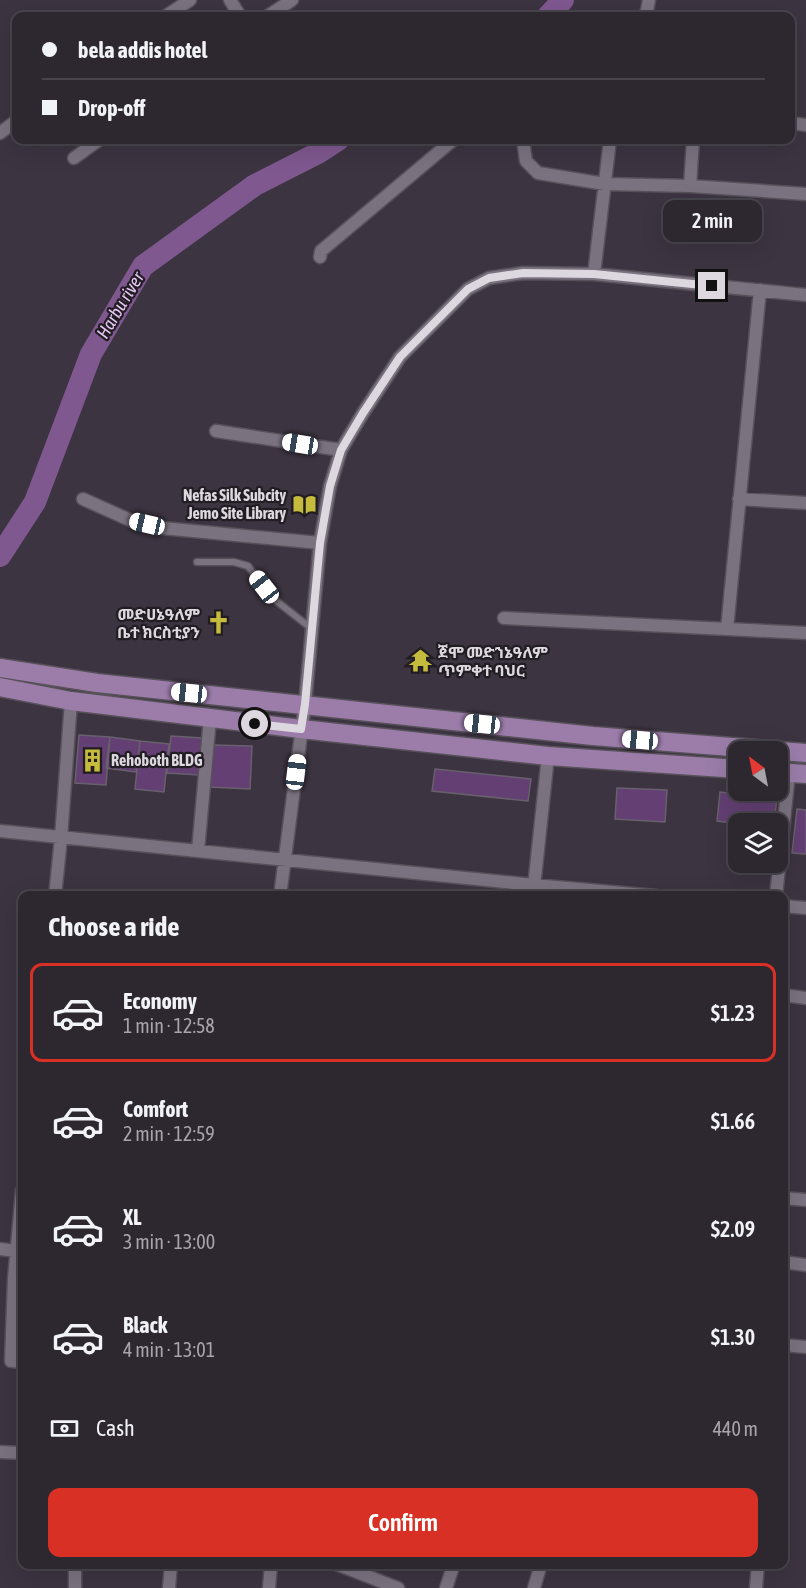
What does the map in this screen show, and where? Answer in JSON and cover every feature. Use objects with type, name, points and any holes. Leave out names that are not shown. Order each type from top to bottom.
[{"type":"main road","points":[[0,668],[97,683],[593,736],[806,753]]},
{"type":"main road","points":[[0,687],[71,701],[301,729],[548,756],[728,768]]},
{"type":"street","points":[[172,12],[190,0]]},
{"type":"street","points":[[274,12],[292,0]]},
{"type":"street","points":[[75,158],[94,144]]},
{"type":"street","points":[[320,257],[321,251],[448,144]]},
{"type":"street","points":[[524,144],[526,161],[538,173],[605,184],[690,186],[806,195]]},
{"type":"street","points":[[594,274],[610,144]]},
{"type":"street","points":[[690,186],[693,144]]},
{"type":"street","points":[[281,891],[305,704],[320,543],[330,486],[341,450],[400,357],[468,289],[489,278],[523,273],[594,274],[806,295]]},
{"type":"street","points":[[727,629],[760,290]]},
{"type":"street","points":[[216,431],[341,450]]},
{"type":"street","points":[[83,499],[132,521],[162,528],[320,543]]},
{"type":"street","points":[[739,499],[806,503]]},
{"type":"street","points":[[504,618],[806,633]]},
{"type":"street","points":[[56,891],[71,701]]},
{"type":"street","points":[[198,850],[210,718]]},
{"type":"street","points":[[534,890],[548,756]]},
{"type":"street","points":[[777,891],[791,773]]},
{"type":"street","points":[[0,831],[285,859],[553,891]]},
{"type":"street","points":[[788,906],[806,908]]},
{"type":"street","points":[[788,996],[806,998]]},
{"type":"street","points":[[788,1198],[806,1200]]},
{"type":"street","points":[[11,1361],[18,1279],[16,1251],[18,1231]]},
{"type":"street","points":[[0,1250],[16,1251]]},
{"type":"street","points":[[788,1262],[806,1264]]},
{"type":"street","points":[[788,1345],[806,1347]]},
{"type":"street","points":[[0,1452],[18,1453]]},
{"type":"street","points":[[75,1569],[75,1588]]},
{"type":"street","points":[[169,1588],[171,1569]]},
{"type":"street","points":[[269,1588],[271,1569]]},
{"type":"street","points":[[349,1569],[398,1588]]},
{"type":"street","points":[[446,1588],[452,1569]]},
{"type":"street","points":[[534,1588],[540,1569]]},
{"type":"street","points":[[756,1588],[758,1569]]},
{"type":"lane","points":[[197,562],[234,562],[248,566],[270,596],[312,629]]},
{"type":"building","name":"Rehoboth BLDG","points":[[79,735],[110,737],[106,785],[75,783]]},
{"type":"building","points":[[171,736],[202,738],[199,775],[167,773]]},
{"type":"building","points":[[110,737],[140,741],[136,772],[106,768]]},
{"type":"building","points":[[140,741],[169,744],[164,792],[135,789]]},
{"type":"building","points":[[213,745],[252,746],[250,789],[210,787]]},
{"type":"building","points":[[435,769],[531,779],[528,801],[432,791]]},
{"type":"building","points":[[617,788],[667,790],[665,822],[615,819]]},
{"type":"building","points":[[720,792],[728,793],[728,801],[777,801],[775,813],[728,813],[728,822],[717,821]]},
{"type":"building","points":[[797,809],[806,810],[806,854],[792,853]]},
{"type":"waterway","name":"Harbu river","points":[[552,12],[563,0]]},
{"type":"waterway","name":"Harbu river","points":[[0,556],[35,502],[91,354],[143,266],[255,185],[332,144]]},
{"type":"place","name":"Nefas Silk Subcity Jemo Site Library","points":[[304,504]]},
{"type":"place","name":"መድሀኔዓለም ቤተ ክርስቲያን","points":[[218,623]]},
{"type":"place","name":"ጀሞ መድኀኔዓለም ጥምቀተ ባህር","points":[[420,661]]},
{"type":"place","name":"Rehoboth BLDG","points":[[93,760]]},
{"type":"route","points":[[255,724],[301,729],[320,543],[330,486],[341,450],[400,357],[468,289],[489,278],[523,273],[594,274],[712,286]]}]
